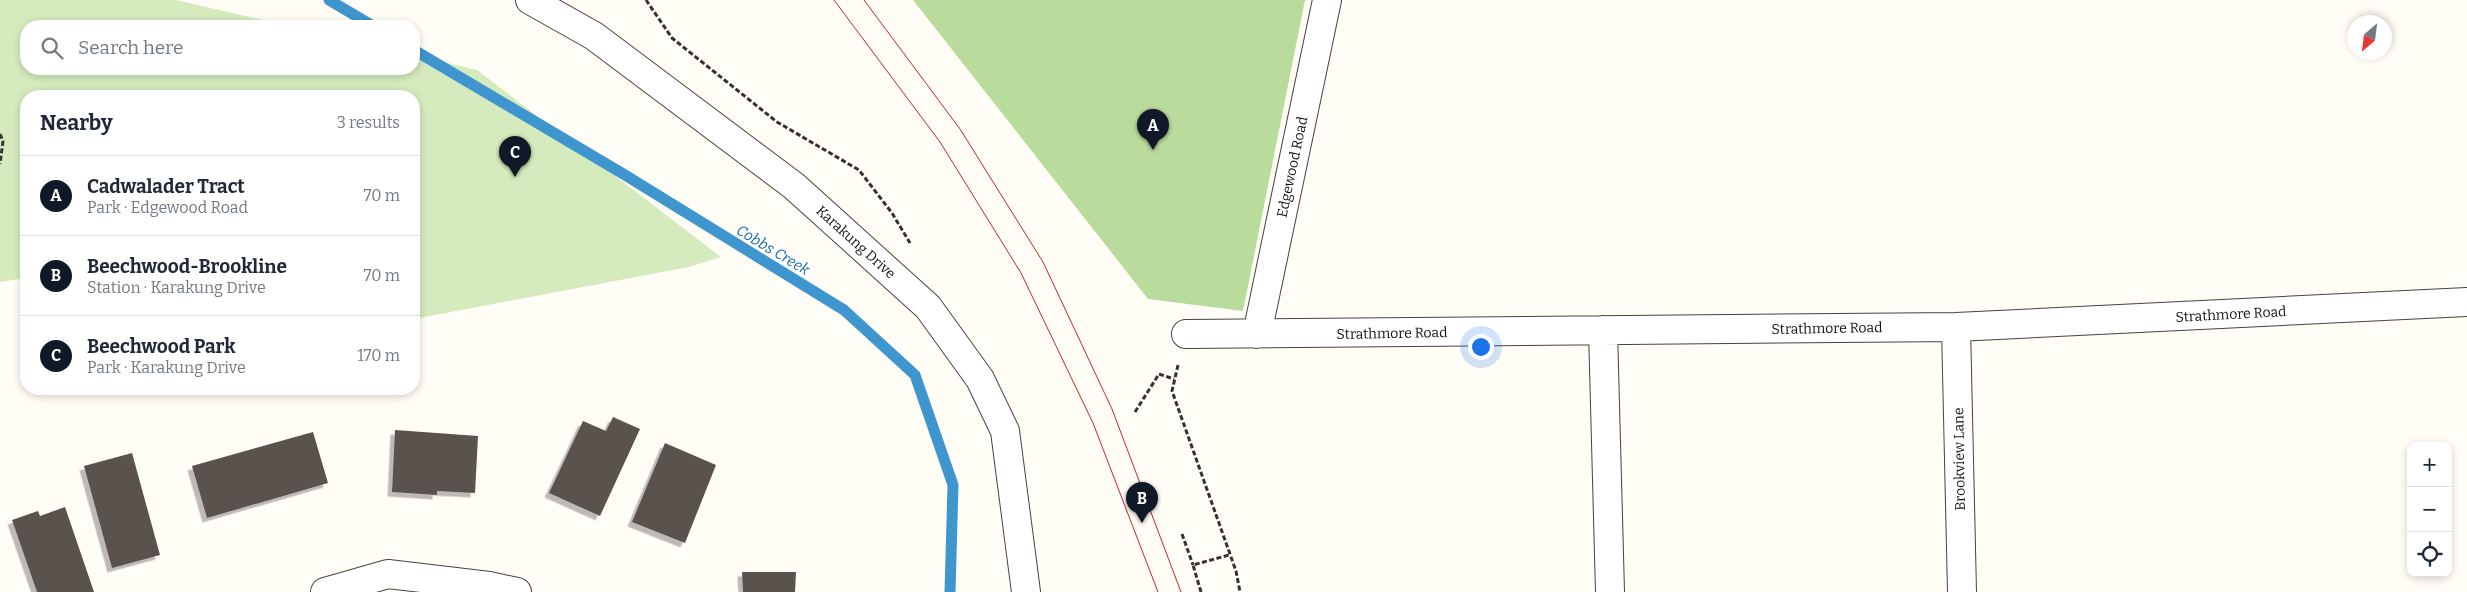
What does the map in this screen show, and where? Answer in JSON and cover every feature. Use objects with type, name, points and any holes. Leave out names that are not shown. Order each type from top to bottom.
[{"type":"street","name":"Karakung Drive","points":[[530,0],[594,36],[794,186],[928,307],[980,379],[1005,431],[1026,592]]},
{"type":"street","name":"Edgewood Road","points":[[1257,334],[1326,0]]},
{"type":"street","name":"Strathmore Road","points":[[1186,334],[1956,327],[2467,302]]},
{"type":"street","name":"Brookview Lane","points":[[1956,327],[1962,592]]},
{"type":"street","points":[[1603,330],[1610,592]]},
{"type":"street","points":[[325,592],[388,574],[489,586],[517,592]]},
{"type":"path","points":[[0,134],[3,141],[0,164]]},
{"type":"path","points":[[1186,334],[1172,391],[1240,592]]},
{"type":"path","points":[[1135,412],[1159,374],[1174,378]]},
{"type":"path","points":[[1182,534],[1201,592]]},
{"type":"path","points":[[1193,565],[1229,555]]},
{"type":"green space","points":[[0,0],[176,0],[263,20],[20,20],[20,75],[420,75],[420,56],[477,70],[721,257],[689,267],[420,318],[420,90],[20,90],[20,279],[0,282]]},
{"type":"green space","points":[[913,0],[1305,0],[1243,311],[1148,299]]},
{"type":"building","points":[[613,417],[640,429],[600,516],[549,493],[583,421],[606,431]]},
{"type":"building","points":[[395,430],[478,436],[475,493],[437,491],[437,495],[392,492]]},
{"type":"building","points":[[313,432],[328,483],[207,518],[192,466]]},
{"type":"building","points":[[665,443],[716,465],[685,543],[632,522]]},
{"type":"building","points":[[132,453],[160,555],[112,568],[84,466]]},
{"type":"building","points":[[65,507],[94,592],[37,592],[12,520],[38,511],[40,516]]},
{"type":"building","points":[[742,572],[796,572],[795,592],[743,592]]},
{"type":"waterway","name":"Cobbs Creek","points":[[329,0],[363,20]]},
{"type":"waterway","name":"Cobbs Creek","points":[[420,54],[625,175],[844,310],[915,375],[953,485],[950,592]]},
{"type":"tram line","points":[[834,0],[940,142],[1021,273],[1093,423],[1158,592]]},
{"type":"tram line","points":[[864,0],[960,129],[1043,262],[1112,409],[1181,592]]},
{"type":"place","name":"Cadwalader Tract","points":[[1153,150]]},
{"type":"place","name":"Beechwood Park","points":[[515,177]]},
{"type":"place","name":"Beechwood-Brookline","points":[[1142,523]]}]
